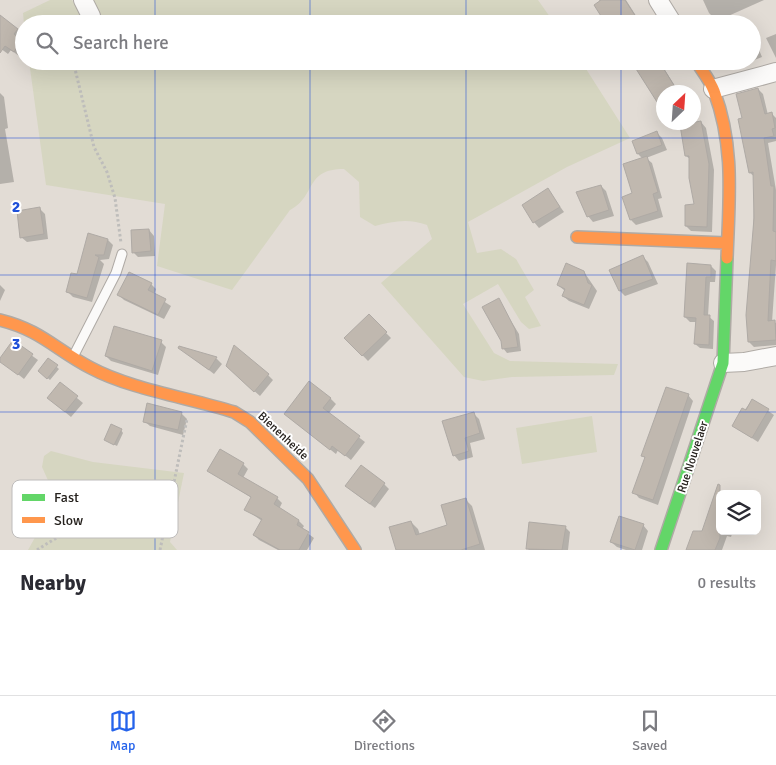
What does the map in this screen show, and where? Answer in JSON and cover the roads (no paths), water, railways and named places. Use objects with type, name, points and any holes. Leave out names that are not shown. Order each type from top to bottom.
[{"type":"street","points":[[83,0],[90,15]]},
{"type":"street","points":[[658,0],[667,15]]},
{"type":"street","name":"Rue Nouvelaer","points":[[661,550],[723,363],[730,158],[724,123],[712,89],[701,70]]},
{"type":"street","points":[[712,89],[776,72]]},
{"type":"street","points":[[576,237],[726,243]]},
{"type":"street","name":"Bienenheide","points":[[0,320],[17,324],[36,332],[73,358],[113,378],[234,412],[250,422],[308,479],[355,550]]},
{"type":"street","points":[[723,363],[744,362],[776,356]]},
{"type":"lane","points":[[73,358],[116,273],[122,254]]}]
